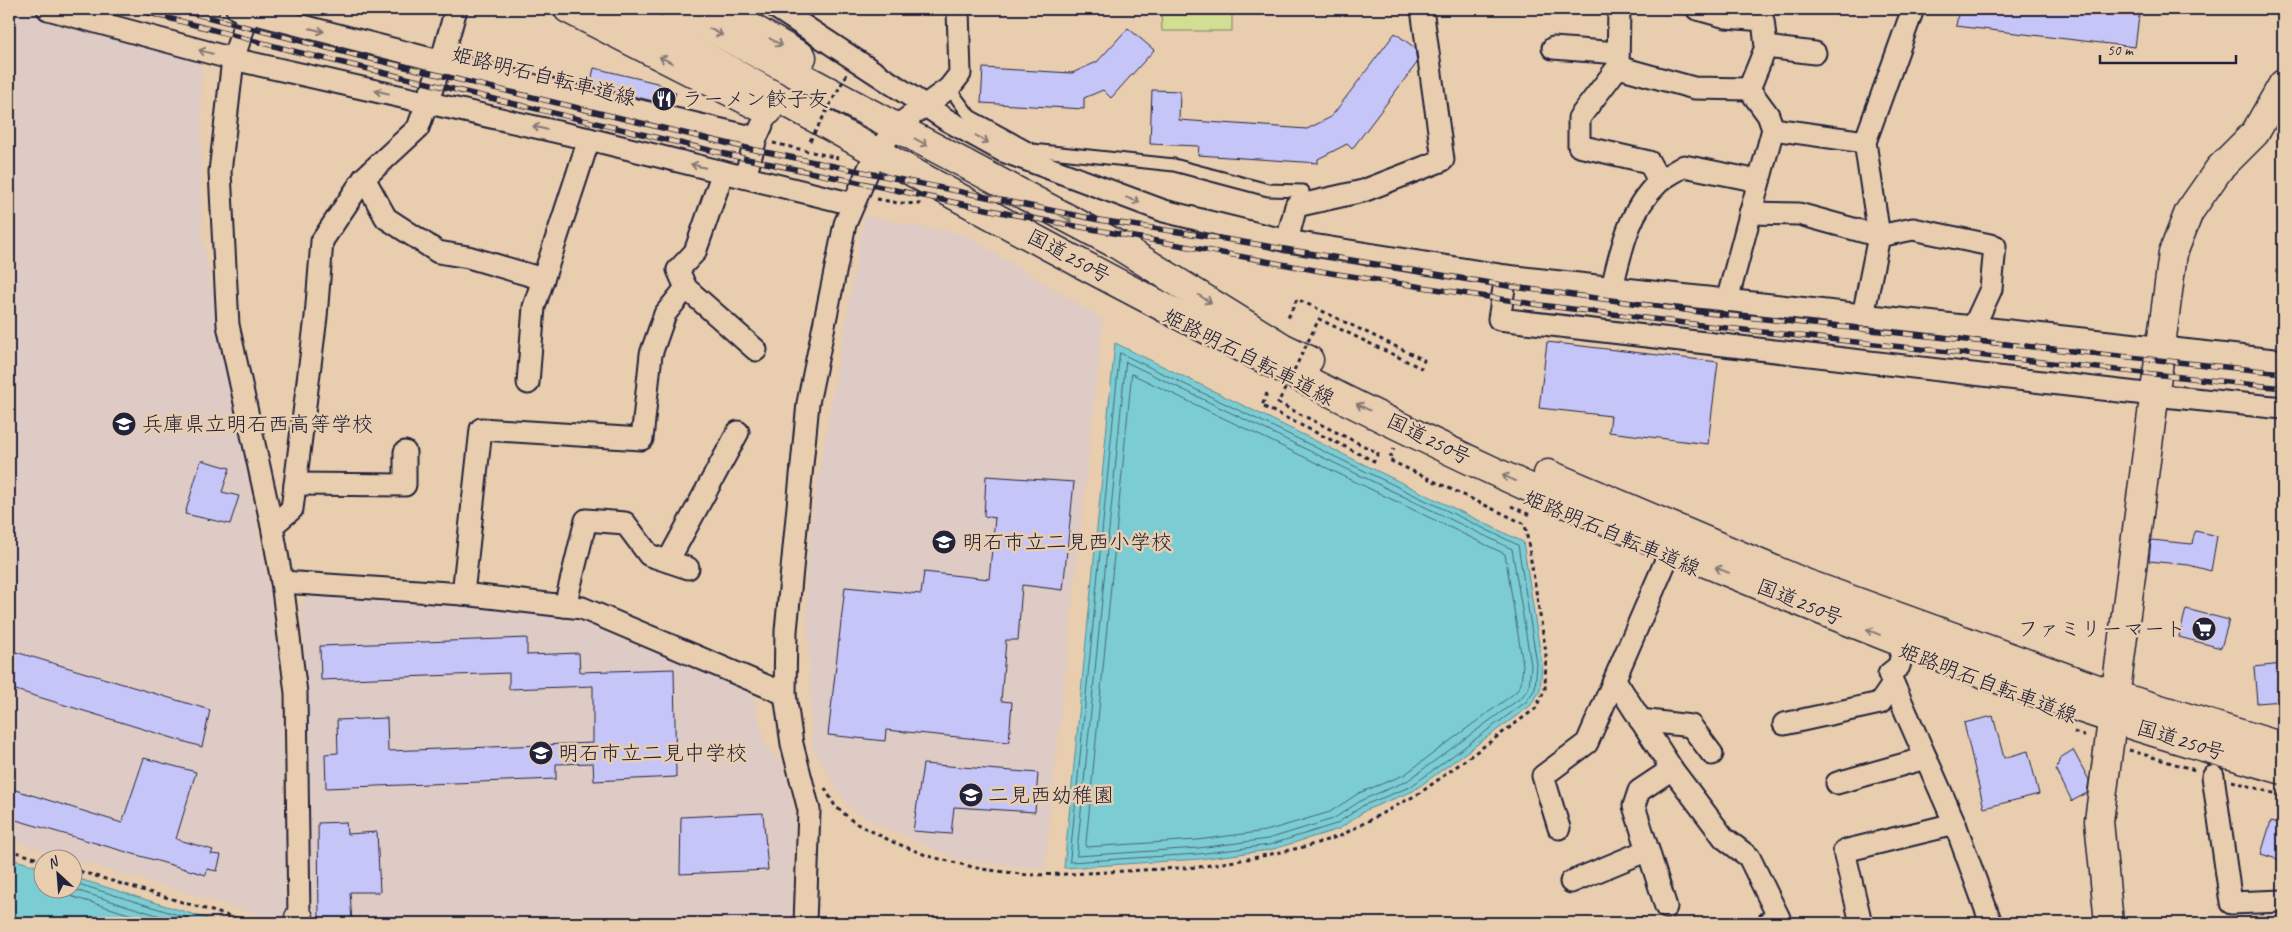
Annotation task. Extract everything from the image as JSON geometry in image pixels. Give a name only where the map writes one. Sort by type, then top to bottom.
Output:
[{"type":"main road","points":[[568,9],[769,112],[796,125],[816,131]]},
{"type":"main road","name":"国道250号","points":[[620,9],[816,131],[1062,253],[1272,363],[1492,470],[1671,549],[1904,645],[2112,720],[2283,770]]},
{"type":"main road","name":"国道250号","points":[[674,9],[894,128],[1118,245],[1282,347],[1510,458],[1805,582],[2112,720],[2283,747]]},
{"type":"main road","points":[[719,9],[864,94],[894,128]]},
{"type":"main road","points":[[2109,923],[2099,821],[2173,253],[2189,212],[2219,169],[2254,133],[2283,84]]},
{"type":"street","points":[[48,9],[232,59],[589,139],[853,204]]},
{"type":"street","points":[[272,526],[292,509],[316,316],[322,241],[364,178],[418,128],[456,9]]},
{"type":"street","points":[[778,9],[925,105],[1002,151],[1164,211],[1287,241],[1506,276],[2283,361]]},
{"type":"street","points":[[805,923],[809,810],[792,744],[785,694],[786,631],[808,403],[845,224],[875,159],[894,128],[949,88],[960,74],[958,9]]},
{"type":"street","points":[[1287,241],[1296,206],[1363,191],[1443,160],[1422,9]]},
{"type":"street","points":[[1619,9],[1618,60],[1579,118],[1579,146],[1649,162],[1659,181]]},
{"type":"street","points":[[1697,9],[1726,17],[1763,20],[1766,47],[1749,89]]},
{"type":"street","points":[[1863,316],[1880,236],[1865,142],[1913,9]]},
{"type":"street","points":[[299,920],[296,693],[282,582],[272,526],[228,325],[220,172],[232,59],[246,13],[559,92],[760,140]]},
{"type":"street","points":[[1766,47],[1815,53]]},
{"type":"street","points":[[1553,48],[1618,60],[1694,88],[1749,89]]},
{"type":"street","points":[[1727,301],[1773,129],[1768,115],[1749,89]]},
{"type":"street","points":[[746,177],[769,112]]},
{"type":"street","points":[[1773,129],[1865,142]]},
{"type":"street","points":[[528,384],[534,307],[589,139]]},
{"type":"street","points":[[1612,288],[1623,240],[1641,201],[1659,181],[1684,166],[1759,181]]},
{"type":"street","points":[[723,172],[695,252],[678,270],[686,288],[756,350]]},
{"type":"street","points":[[364,178],[386,218],[438,252],[468,257],[543,279]]},
{"type":"street","points":[[1750,212],[1799,214],[1880,236],[1913,229],[1995,246],[1991,289],[1973,328]]},
{"type":"street","points":[[1506,276],[1499,319],[2154,395],[2283,408]]},
{"type":"street","points":[[463,594],[482,429],[642,439],[651,354],[665,314],[686,288]]},
{"type":"street","points":[[668,561],[738,432]]},
{"type":"street","points":[[296,484],[406,485],[405,452]]},
{"type":"street","points":[[565,606],[586,520],[625,523],[649,555],[688,568]]},
{"type":"street","points":[[1559,828],[1543,776],[1587,743],[1671,549]]},
{"type":"street","points":[[282,582],[463,594],[582,608],[785,694]]},
{"type":"street","points":[[1904,645],[1899,666],[1889,674],[1955,824],[1991,923]]},
{"type":"street","points":[[1614,680],[1672,769],[1724,838],[1749,857],[1779,918],[1768,923]]},
{"type":"street","points":[[1784,724],[1880,703],[1893,684]]},
{"type":"street","points":[[1640,720],[1691,726],[1712,754]]},
{"type":"street","points":[[1837,783],[1926,758]]},
{"type":"street","points":[[1666,907],[1634,806],[1639,791],[1672,769]]},
{"type":"street","points":[[2213,776],[2231,903],[2283,901]]},
{"type":"street","points":[[1861,923],[1842,845],[1955,824]]},
{"type":"street","points":[[1571,882],[1648,850]]},
{"type":"lane","points":[[949,88],[970,116],[1032,150],[1174,166],[1268,190],[1303,191]]},
{"type":"path","points":[[204,9],[246,13]]},
{"type":"path","points":[[816,131],[848,72]]},
{"type":"path","points":[[760,140],[875,159],[874,198],[898,203],[924,204]]},
{"type":"path","points":[[1270,386],[1262,406],[1374,461],[1378,452],[1278,403],[1319,319],[1420,368],[1424,360],[1297,299],[1288,318]]},
{"type":"path","name":"姫路明石自転車道線","points":[[1279,391],[1288,395]]},
{"type":"path","points":[[1386,444],[1402,453]]},
{"type":"path","points":[[820,780],[835,806],[856,823],[894,842],[928,856],[981,870],[1028,875],[1199,867],[1253,858],[1304,847],[1340,836],[1420,793],[1535,709],[1545,690],[1546,652],[1525,524],[1389,460],[1394,449]]},
{"type":"path","name":"姫路明石自転車道線","points":[[1509,505],[1535,516]]},
{"type":"path","name":"姫路明石自転車道線","points":[[2066,729],[2112,720],[2213,776],[2283,796]]},
{"type":"path","points":[[9,850],[32,857]]},
{"type":"path","points":[[82,872],[252,923]]},
{"type":"shaded area","name":"兵庫県立明石西高等学校","points":[[9,9],[201,58],[202,234],[274,615],[282,696],[286,923],[82,862],[82,850],[42,850],[9,840]]},
{"type":"shaded area","name":"明石市立二見西小学校","points":[[864,216],[965,235],[1103,319],[1044,869],[956,859],[873,822],[848,807],[812,747],[806,575],[813,509]]},
{"type":"shaded area","name":"明石市立二見中学校","points":[[309,594],[529,610],[605,628],[745,687],[755,700],[764,742],[784,765],[795,813],[791,923],[311,923],[307,683],[301,603]]},
{"type":"green space","points":[[1161,9],[1232,9],[1232,31],[1162,31]]},
{"type":"water","points":[[1115,343],[1523,542],[1542,664],[1540,691],[1530,706],[1413,791],[1366,810],[1339,829],[1270,850],[1199,859],[1064,868]]},
{"type":"water","points":[[9,858],[32,865],[32,900],[82,900],[82,880],[221,923],[9,923]]},
{"type":"building","points":[[1959,9],[2140,9],[2135,47],[1956,26]]},
{"type":"building","points":[[1128,28],[1154,50],[1111,98],[1103,90],[1084,98],[1084,109],[981,103],[983,68],[1072,73],[1097,62]]},
{"type":"building","points":[[1395,33],[1415,48],[1417,63],[1352,149],[1347,144],[1318,159],[1318,163],[1198,155],[1199,146],[1150,144],[1152,90],[1180,91],[1179,120],[1307,129],[1331,117]]},
{"type":"building","points":[[594,68],[657,83],[676,93],[670,105],[590,86]]},
{"type":"building","points":[[1547,342],[1718,362],[1708,444],[1609,432],[1611,416],[1539,408]]},
{"type":"building","points":[[201,460],[230,468],[222,492],[239,496],[230,524],[185,514]]},
{"type":"building","points":[[986,476],[1074,482],[1063,590],[1022,585],[1018,640],[1006,640],[1001,701],[1012,702],[1009,742],[886,730],[885,741],[828,735],[845,587],[921,594],[924,572],[989,579],[995,518],[984,516]]},
{"type":"building","points":[[2195,531],[2217,536],[2211,571],[2189,565],[2149,561],[2151,540],[2192,544]]},
{"type":"building","name":"ファミリーマート","points":[[2186,609],[2229,620],[2221,648],[2179,637]]},
{"type":"building","points":[[527,638],[527,655],[579,653],[580,672],[674,669],[676,777],[594,781],[593,763],[556,764],[556,779],[326,788],[325,754],[338,753],[337,720],[387,718],[388,751],[593,743],[593,686],[509,689],[509,673],[321,680],[320,646]]},
{"type":"building","points":[[9,650],[210,710],[202,747],[9,688]]},
{"type":"building","points":[[2283,664],[2283,701],[2257,703],[2254,667]]},
{"type":"building","points":[[1993,716],[2004,758],[2028,751],[2039,794],[1984,808],[1964,723]]},
{"type":"building","points":[[2073,750],[2089,780],[2087,793],[2072,801],[2056,770],[2060,758]]},
{"type":"building","points":[[144,758],[196,772],[176,839],[213,850],[211,854],[221,855],[217,871],[207,869],[206,875],[9,818],[9,788],[122,823]]},
{"type":"building","points":[[923,764],[1038,773],[1035,812],[954,807],[951,834],[913,831]]},
{"type":"building","points":[[763,813],[768,870],[680,874],[681,817]]},
{"type":"building","points":[[2271,821],[2283,824],[2283,861],[2261,854]]},
{"type":"building","points":[[346,822],[347,834],[377,832],[380,892],[350,892],[352,923],[319,923],[318,823]]},
{"type":"railway","points":[[134,9],[297,52],[747,159],[1010,214],[1331,273],[1540,305],[1717,327],[2283,388]]},
{"type":"railway","points":[[176,9],[359,56],[751,149],[1099,220],[1514,287],[1707,313],[2283,373]]},
{"type":"place","name":"ラーメン餃子友","points":[[664,99]]},
{"type":"place","name":"兵庫県立明石西高等学校","points":[[124,424]]},
{"type":"place","name":"明石市立二見西小学校","points":[[944,542]]},
{"type":"place","name":"ファミリーマート","points":[[2204,629]]},
{"type":"place","name":"明石市立二見中学校","points":[[541,753]]},
{"type":"place","name":"二見西幼稚園","points":[[971,795]]}]
